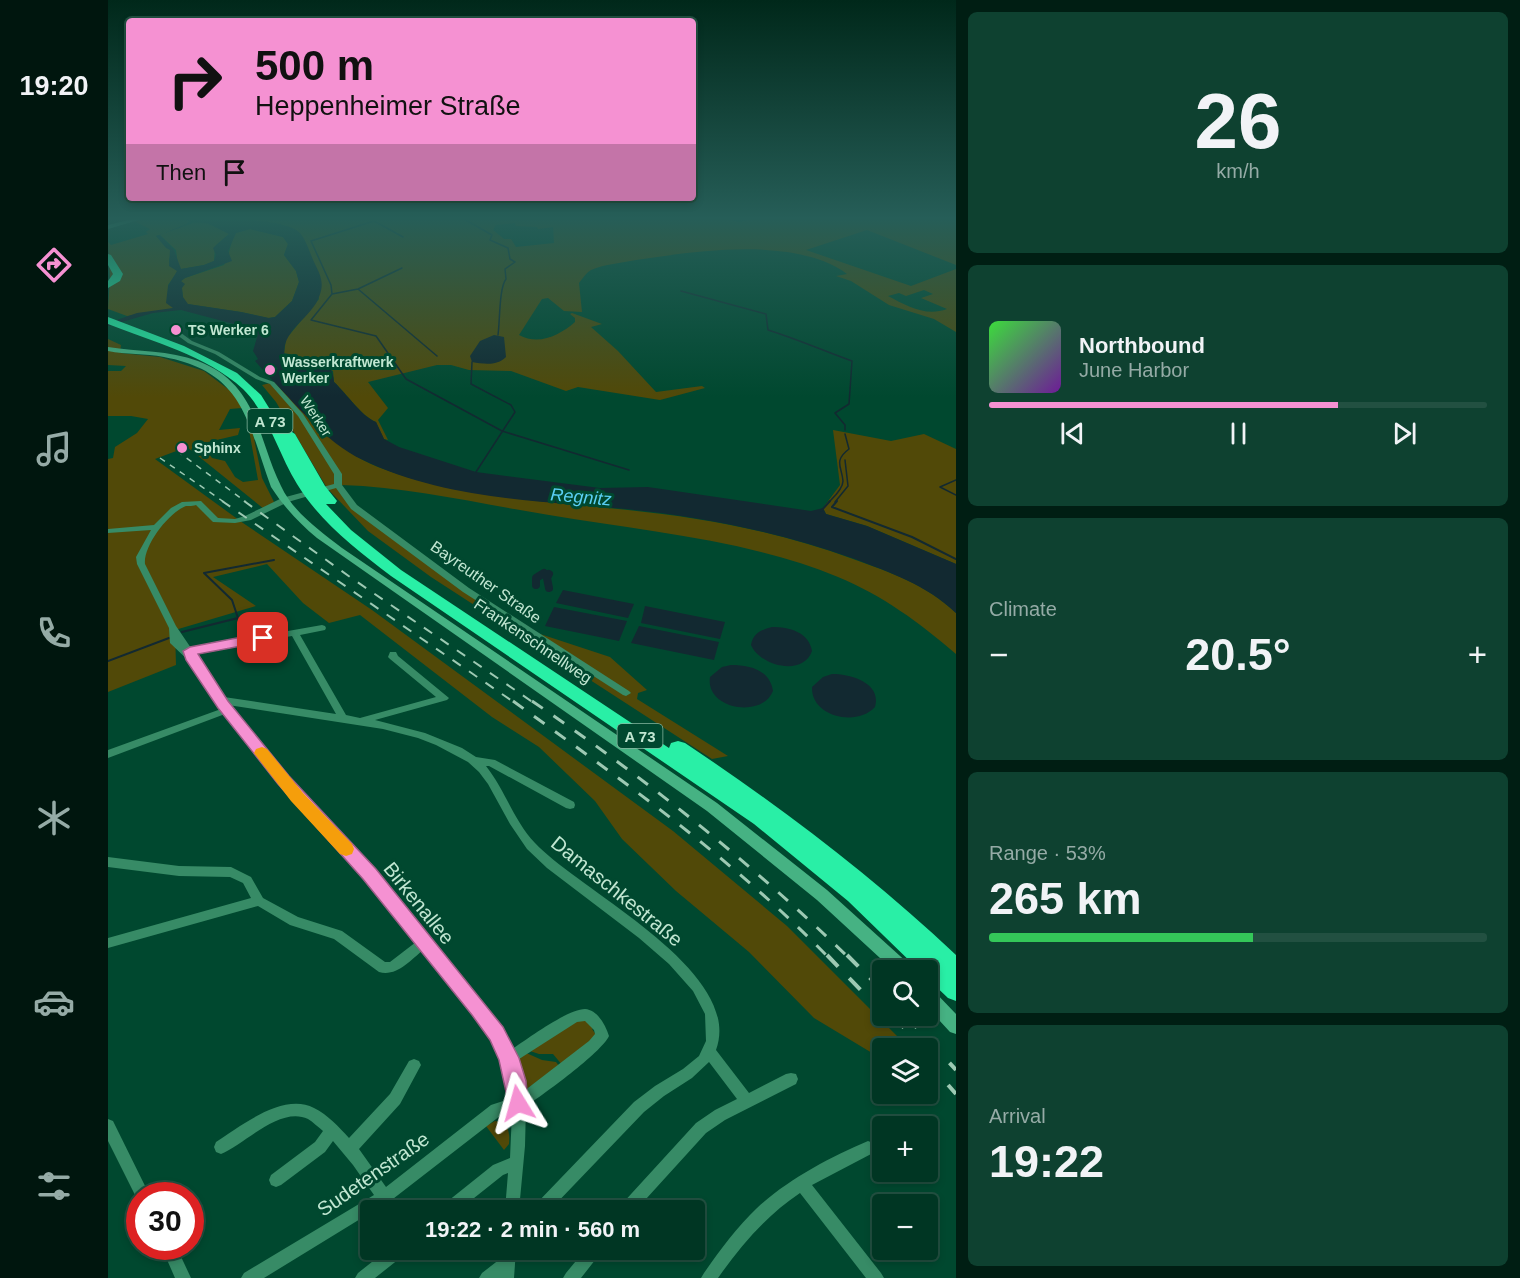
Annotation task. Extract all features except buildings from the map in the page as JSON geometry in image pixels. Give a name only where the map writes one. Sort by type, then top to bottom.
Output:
[{"type":"highway","name":"Frankenschnellweg","points":[[110,317],[212,363],[248,389],[261,404],[320,490],[344,532],[396,573],[684,765],[800,848],[897,932],[956,991]]},
{"type":"highway","name":"Frankenschnellweg","points":[[320,490],[354,527],[406,568],[746,793],[817,845],[911,924],[956,970]]},
{"type":"main road","points":[[108,349],[176,357],[200,366],[224,379],[239,394],[251,412],[272,476],[285,500],[308,526],[338,550],[712,807],[814,887],[892,960]]},
{"type":"main road","points":[[938,1007],[956,1026]]},
{"type":"street","name":"Werker","points":[[175,332],[190,342],[217,353],[258,378],[272,383],[301,415],[338,474],[320,490]]},
{"type":"street","points":[[108,531],[156,527],[174,510],[186,504],[201,504],[216,520],[230,522],[248,518],[285,500],[320,490]]},
{"type":"street","name":"Bayreuther Straße","points":[[320,490],[349,503],[466,590],[626,693]]},
{"type":"street","name":"Birkenallee","points":[[156,527],[143,549],[140,560],[172,626],[175,643],[191,656],[223,705],[297,797],[369,874],[478,1008],[509,1058],[516,1081],[519,1118],[513,1200]]},
{"type":"street","points":[[191,656],[322,628]]},
{"type":"street","points":[[295,633],[343,718]]},
{"type":"street","points":[[362,721],[444,698],[393,657],[393,654]]},
{"type":"street","points":[[108,754],[223,705]]},
{"type":"street","name":"Damaschkestraße","points":[[223,705],[362,721],[436,742],[462,752],[476,761],[490,778],[520,831],[539,855],[555,870],[653,941],[683,970],[711,1013],[714,1029],[709,1051]]},
{"type":"street","points":[[476,761],[491,763],[570,805]]},
{"type":"street","points":[[108,862],[178,871],[231,872],[241,875],[247,880],[259,901],[294,921],[338,935],[384,968],[393,967],[424,942]]},
{"type":"street","points":[[108,943],[259,901]]},
{"type":"street","name":"Sudetenstraße","points":[[249,1278],[384,1197],[496,1110],[518,1103],[594,1045],[602,1036],[600,1027],[587,1015],[575,1017],[509,1058]]},
{"type":"street","points":[[550,1200],[643,1104],[670,1083],[691,1072],[709,1051],[747,1101]]},
{"type":"street","points":[[351,1148],[395,1099],[414,1065]]},
{"type":"street","points":[[635,1200],[701,1128],[791,1079]]},
{"type":"street","points":[[221,1147],[266,1119],[301,1109],[313,1113],[351,1148],[384,1197]]},
{"type":"street","points":[[108,1126],[112,1147],[134,1182]]},
{"type":"street","points":[[276,1180],[321,1147],[332,1130]]},
{"type":"street","points":[[709,1278],[754,1221],[785,1194],[867,1148]]},
{"type":"street","points":[[460,1200],[498,1170],[516,1163]]},
{"type":"street","points":[[802,1184],[871,1276]]},
{"type":"street","points":[[175,1260],[183,1278]]},
{"type":"street","points":[[363,1278],[386,1260]]},
{"type":"street","points":[[571,1278],[586,1260]]},
{"type":"street","points":[[487,1278],[507,1264]]},
{"type":"shaded area","points":[[110,279],[173,279],[168,285],[175,308],[127,316],[108,309]]},
{"type":"shaded area","points":[[184,279],[298,279],[299,282],[292,301],[275,317],[268,318],[187,304],[183,298],[181,281]]},
{"type":"shaded area","points":[[312,279],[582,279],[579,283],[582,312],[564,311],[548,298],[542,299],[519,335],[534,339],[549,338],[575,322],[575,318],[570,314],[572,313],[602,324],[591,327],[618,351],[656,392],[702,386],[705,388],[660,400],[578,387],[566,391],[511,371],[469,370],[451,365],[437,365],[368,382],[388,408],[378,420],[388,440],[384,439],[376,422],[360,410],[334,382],[333,371],[308,356],[284,353],[286,339],[319,299]]},
{"type":"shaded area","points":[[844,279],[890,279],[911,286],[930,279],[956,279],[956,332],[934,319],[889,305]],"holes":[[[924,290],[933,294],[921,298],[947,309],[924,311],[909,307],[888,296],[899,293],[906,296]]]},
{"type":"shaded area","points":[[108,339],[121,345],[120,353],[160,357],[204,371],[232,392],[242,408],[230,409],[219,430],[240,428],[238,435],[208,442],[205,448],[212,458],[225,461],[235,477],[243,482],[258,480],[249,430],[252,429],[262,478],[274,502],[264,509],[187,447],[155,459],[243,523],[372,610],[673,831],[787,926],[872,1011],[872,1026],[887,1026],[899,1038],[872,1038],[872,1053],[814,1018],[749,952],[676,891],[622,839],[595,801],[539,747],[492,717],[360,615],[329,623],[303,603],[267,564],[213,577],[256,606],[175,630],[176,665],[108,692],[108,459],[113,458],[115,447],[137,433],[148,419],[108,416],[108,371],[121,371],[126,366],[108,365]]},
{"type":"shaded area","points":[[274,382],[322,430],[348,451],[378,467],[408,477],[439,486],[502,497],[657,513],[742,527],[826,549],[881,569],[920,587],[956,613],[956,654],[929,631],[870,592],[804,564],[769,554],[696,538],[446,497],[368,486],[342,485],[351,503],[462,585],[531,631],[610,657],[647,690],[638,693],[637,699],[728,756],[712,759],[431,577],[368,531],[327,488],[276,402],[262,385]]},
{"type":"shaded area","points":[[833,430],[891,441],[924,434],[956,449],[956,564],[867,526],[826,514],[823,508],[840,485]]},
{"type":"shaded area","points":[[585,1020],[594,1027],[592,1029],[596,1035],[563,1066],[553,1054],[539,1054],[527,1050],[573,1022]]},
{"type":"shaded area","points":[[524,1052],[542,1060],[556,1062],[559,1066],[524,1091],[516,1058]]},
{"type":"shaded area","points":[[495,1121],[506,1126],[509,1132],[509,1144],[504,1150],[486,1126]]},
{"type":"water","name":"Regnitz","points":[[172,279],[184,279],[181,281],[185,284],[182,288],[183,297],[188,304],[269,318],[275,317],[292,301],[298,279],[321,279],[322,287],[319,297],[287,340],[284,349],[285,358],[301,357],[323,362],[332,373],[334,382],[360,410],[376,422],[384,439],[399,447],[476,472],[600,488],[648,487],[811,511],[823,508],[826,514],[867,526],[956,564],[956,613],[933,595],[894,574],[852,558],[769,533],[655,512],[458,491],[394,473],[349,452],[335,443],[311,421],[265,373],[278,369],[276,367],[263,370],[255,361],[258,359],[253,351],[258,334],[253,329],[181,310],[153,313],[108,326],[108,323],[137,313],[173,308],[166,303],[168,286]]},
{"type":"water","points":[[494,335],[504,337],[506,357],[494,363],[472,362],[470,356],[480,341]]},
{"type":"water","points":[[563,590],[634,604],[628,618],[556,603]]},
{"type":"water","points":[[645,606],[725,622],[720,639],[641,623]]},
{"type":"water","points":[[554,607],[627,621],[619,641],[545,626]]},
{"type":"water","points":[[639,626],[719,642],[714,660],[631,643]]},
{"type":"water","points":[[772,627],[785,628],[803,635],[812,651],[807,659],[800,664],[781,666],[763,658],[756,652],[751,645],[754,638],[761,631]]},
{"type":"water","points":[[731,665],[758,670],[768,678],[773,691],[767,700],[758,705],[736,707],[716,697],[711,688],[710,677],[722,667]]},
{"type":"water","points":[[832,674],[856,678],[869,686],[876,699],[875,707],[857,717],[847,717],[836,716],[819,706],[812,687],[823,677]]},
{"type":"waterway","points":[[328,279],[332,294]]},
{"type":"waterway","points":[[358,289],[380,279]]},
{"type":"waterway","points":[[498,335],[501,297],[506,279]]},
{"type":"waterway","points":[[332,294],[358,289]]},
{"type":"waterway","points":[[358,289],[437,356]]},
{"type":"waterway","points":[[681,291],[766,314],[768,330],[852,361],[849,404],[835,413],[845,425],[845,430]]},
{"type":"waterway","points":[[332,294],[311,320],[376,336],[406,379],[503,431]]},
{"type":"waterway","points":[[472,362],[471,384],[511,405],[515,412],[503,431]]},
{"type":"waterway","points":[[476,472],[503,431]]},
{"type":"waterway","points":[[503,431],[629,470]]},
{"type":"waterway","points":[[830,501],[843,484],[840,461],[849,449],[845,434]]},
{"type":"waterway","points":[[835,502],[848,486],[845,460]]},
{"type":"waterway","points":[[956,480],[940,487],[956,495]]},
{"type":"waterway","points":[[821,511],[830,501]]},
{"type":"waterway","points":[[837,501],[832,507],[912,537],[956,559]]},
{"type":"waterway","points":[[182,632],[238,618],[232,600],[204,573],[274,560]]},
{"type":"waterway","points":[[536,585],[536,578],[544,573]]},
{"type":"waterway","points":[[549,574],[547,578],[549,588]]},
{"type":"waterway","points":[[108,661],[169,638]]},
{"type":"railway","points":[[177,451],[246,502]]},
{"type":"railway","points":[[160,458],[224,502]]},
{"type":"railway","points":[[222,501],[515,703]]},
{"type":"railway","points":[[244,501],[534,703]]},
{"type":"railway","points":[[513,701],[636,791],[716,854],[792,921],[828,957]]},
{"type":"railway","points":[[532,701],[615,760],[696,822],[848,957]]},
{"type":"railway","points":[[827,955],[872,1002]]},
{"type":"railway","points":[[847,955],[872,980]]},
{"type":"railway","points":[[902,1026],[914,1038]]},
{"type":"railway","points":[[915,1026],[956,1070]]},
{"type":"railway","points":[[938,1074],[956,1094]]},
{"type":"slow traffic","points":[[262,753],[297,797],[346,849]]},
{"type":"place","name":"TS Werker 6","points":[[176,330]]},
{"type":"place","name":"Wasserkraftwerk Werker","points":[[270,370]]},
{"type":"place","name":"Sphinx","points":[[182,448]]},
{"type":"route","points":[[263,638],[190,651],[193,660],[223,705],[283,780],[369,874],[478,1008],[509,1058],[516,1081],[518,1103]]}]
